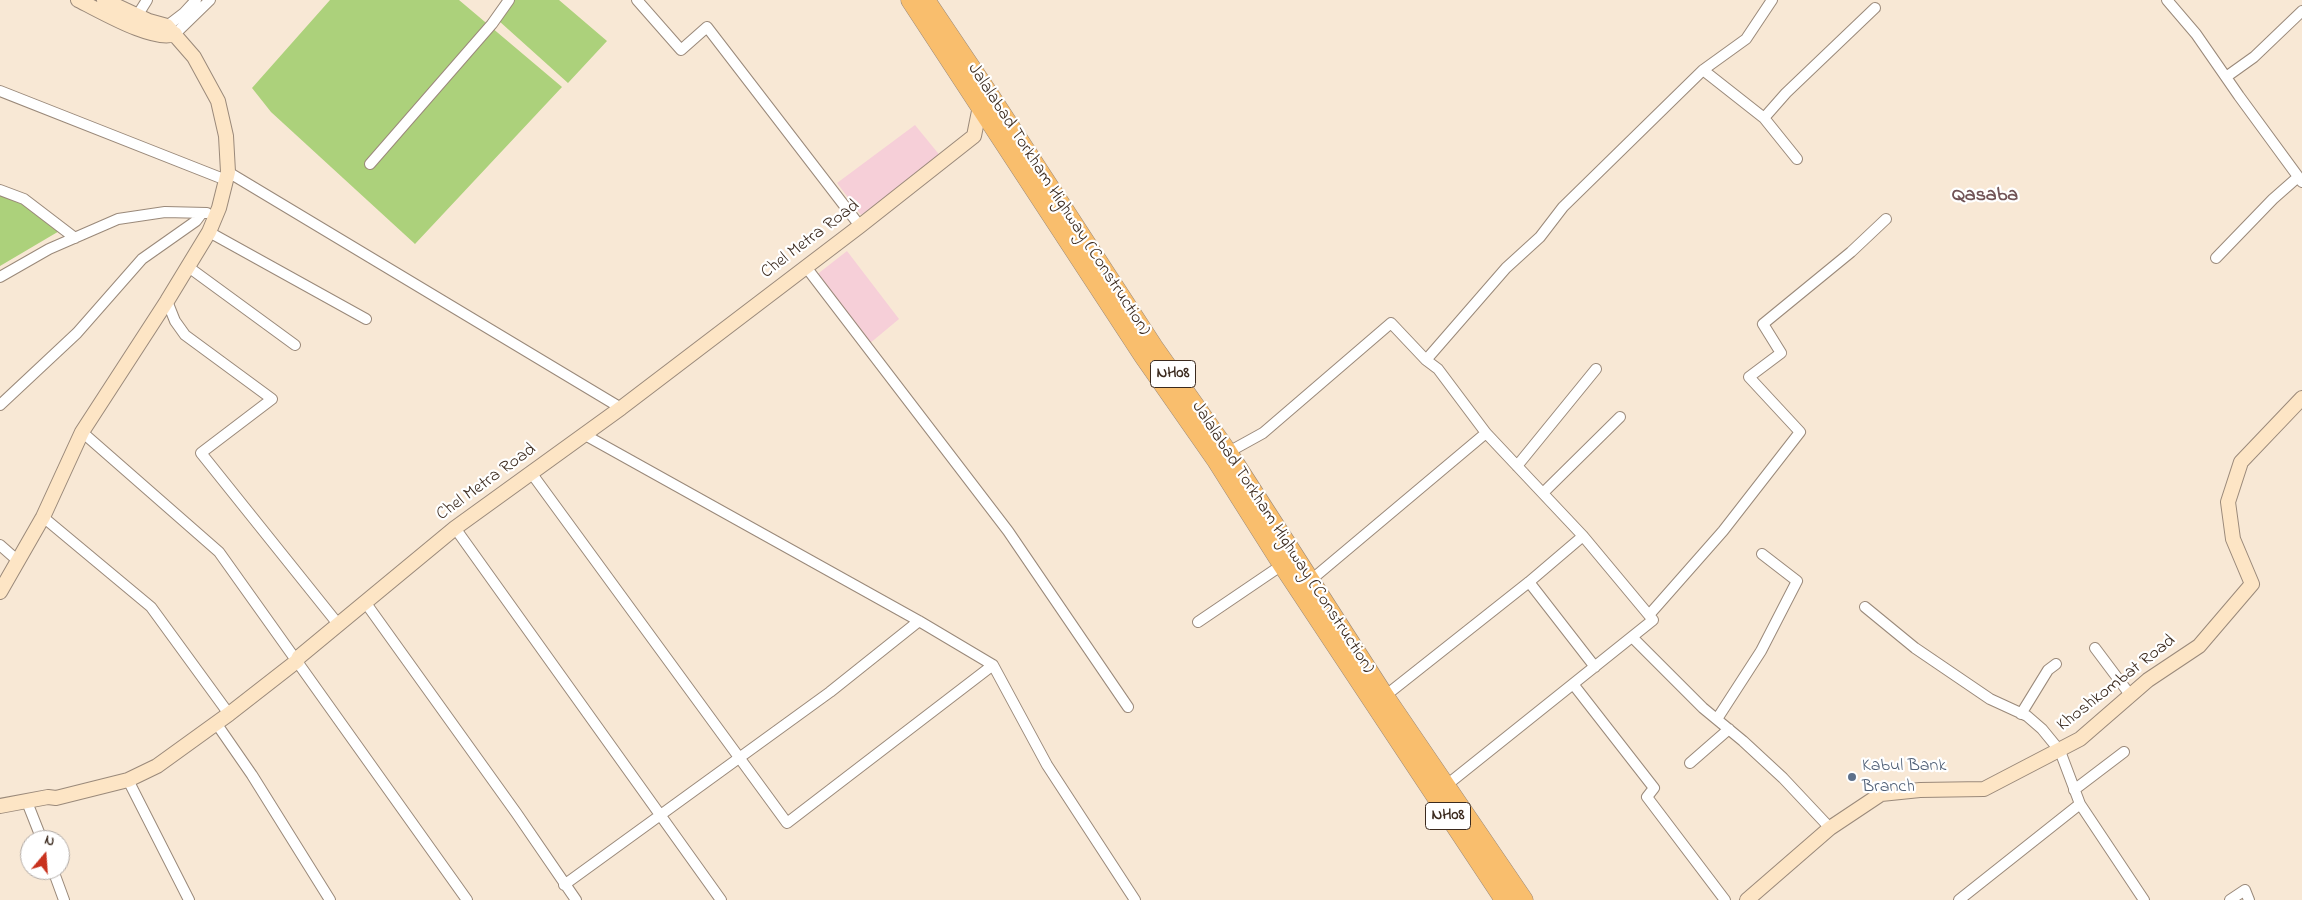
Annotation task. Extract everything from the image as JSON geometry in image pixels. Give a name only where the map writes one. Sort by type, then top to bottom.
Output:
[{"type":"highway","name":"NH08","points":[[910,0],[1143,356],[1222,455],[1282,565],[1303,582]]},
{"type":"highway","name":"Jalalabad Torkham Highway (Construction)","points":[[926,0],[1154,347],[1378,698],[1420,747],[1440,790],[1524,900]]},
{"type":"highway","name":"NH08","points":[[1378,698],[1392,732],[1440,790],[1504,900]]},
{"type":"highway","name":"NH08","points":[[1392,732],[1420,747]]},
{"type":"street","points":[[78,0],[142,30],[168,37],[171,30],[196,0]]},
{"type":"street","points":[[0,592],[43,517],[82,432],[167,301],[209,232],[209,213],[227,176],[226,136],[218,101],[194,57],[171,30],[104,0]]},
{"type":"street","points":[[137,16],[147,0]]},
{"type":"street","points":[[171,30],[210,0]]},
{"type":"street","points":[[370,164],[492,24],[509,0]]},
{"type":"street","points":[[636,0],[681,50],[707,27],[860,226]]},
{"type":"street","points":[[1426,360],[1506,268],[1540,238],[1563,207],[1703,70],[1746,39],[1772,0]]},
{"type":"street","points":[[2167,0],[2196,34],[2300,179],[2273,199],[2216,258]]},
{"type":"street","points":[[1764,118],[1786,93],[1875,8]]},
{"type":"street","points":[[2226,77],[2254,57],[2302,11]]},
{"type":"street","points":[[1703,70],[1764,118],[1796,159]]},
{"type":"street","points":[[0,90],[227,176],[621,408]]},
{"type":"street","points":[[980,106],[974,136],[990,136],[1002,141]]},
{"type":"street","name":"Chel Metra Road","points":[[0,806],[48,797],[56,798],[128,780],[156,766],[229,714],[297,661],[338,624],[455,528],[621,408],[860,226],[974,136]]},
{"type":"street","points":[[0,190],[24,199],[74,238]]},
{"type":"street","points":[[0,277],[49,249],[118,219],[165,212],[209,213]]},
{"type":"street","points":[[0,405],[77,334],[142,259],[209,213]]},
{"type":"street","points":[[1649,615],[1723,531],[1800,432],[1749,377],[1782,353],[1763,324],[1850,252],[1886,218]]},
{"type":"street","points":[[209,232],[366,319]]},
{"type":"street","points":[[187,266],[295,345]]},
{"type":"street","points":[[806,267],[1008,531],[1128,707]]},
{"type":"street","points":[[167,301],[175,321],[185,335],[272,399],[201,453],[338,624]]},
{"type":"street","points":[[1222,455],[1263,433],[1391,323],[1438,370],[1486,433],[1583,536],[1653,620],[1633,638],[1440,790]]},
{"type":"street","points":[[1517,466],[1596,369]]},
{"type":"street","name":"Khoshkombat Road","points":[[1747,900],[1830,828],[1881,794],[1920,790],[1984,789],[2080,739],[2148,680],[2199,646],[2252,584],[2233,539],[2228,502],[2241,462],[2302,398]]},
{"type":"street","points":[[1543,493],[1620,417]]},
{"type":"street","points":[[82,432],[220,552],[467,900]]},
{"type":"street","points":[[1303,582],[1486,433]]},
{"type":"street","points":[[585,435],[919,621],[993,665],[1047,764],[1135,900]]},
{"type":"street","points":[[532,474],[787,823],[993,665]]},
{"type":"street","points":[[43,517],[151,606],[229,714]]},
{"type":"street","points":[[455,528],[659,816],[721,900]]},
{"type":"street","points":[[1378,698],[1528,582],[1583,536]]},
{"type":"street","points":[[0,545],[17,560]]},
{"type":"street","points":[[1716,719],[1761,651],[1797,581],[1762,554]]},
{"type":"street","points":[[1198,622],[1282,565]]},
{"type":"street","points":[[1528,582],[1595,667]]},
{"type":"street","points":[[365,602],[517,814],[576,900]]},
{"type":"street","points":[[1865,606],[1924,654],[1990,699],[2027,716],[2042,729],[2060,751],[2080,804],[2144,900]]},
{"type":"street","points":[[564,884],[741,758],[830,692],[919,621]]},
{"type":"street","points":[[1633,638],[1716,719],[1783,778],[1830,828]]},
{"type":"street","points":[[2095,648],[2131,696]]},
{"type":"street","points":[[2021,714],[2048,670],[2056,664]]},
{"type":"street","points":[[1573,684],[1654,788],[1647,797],[1725,900]]},
{"type":"street","points":[[216,723],[252,775],[330,900]]},
{"type":"street","points":[[1690,763],[1729,729]]},
{"type":"street","points":[[2074,790],[2124,752]]},
{"type":"street","points":[[128,780],[189,900]]},
{"type":"street","points":[[27,802],[38,830]]},
{"type":"street","points":[[1959,900],[2080,804]]},
{"type":"street","points":[[57,880],[64,900]]},
{"type":"street","points":[[2230,900],[2245,890],[2249,900]]},
{"type":"shaded area","points":[[915,125],[942,158],[861,215],[837,183]]},
{"type":"shaded area","points":[[847,251],[899,319],[869,344],[815,276]]},
{"type":"green space","points":[[330,0],[459,0],[562,87],[415,244],[271,112],[252,88]]},
{"type":"green space","points":[[515,0],[559,0],[607,41],[568,83],[499,21]]},
{"type":"green space","points":[[0,194],[21,202],[61,230],[0,266]]},
{"type":"place","name":"Kabul Bank Branch","points":[[1852,777]]},
{"type":"district","name":"Qasaba","points":[[1985,197]]}]
